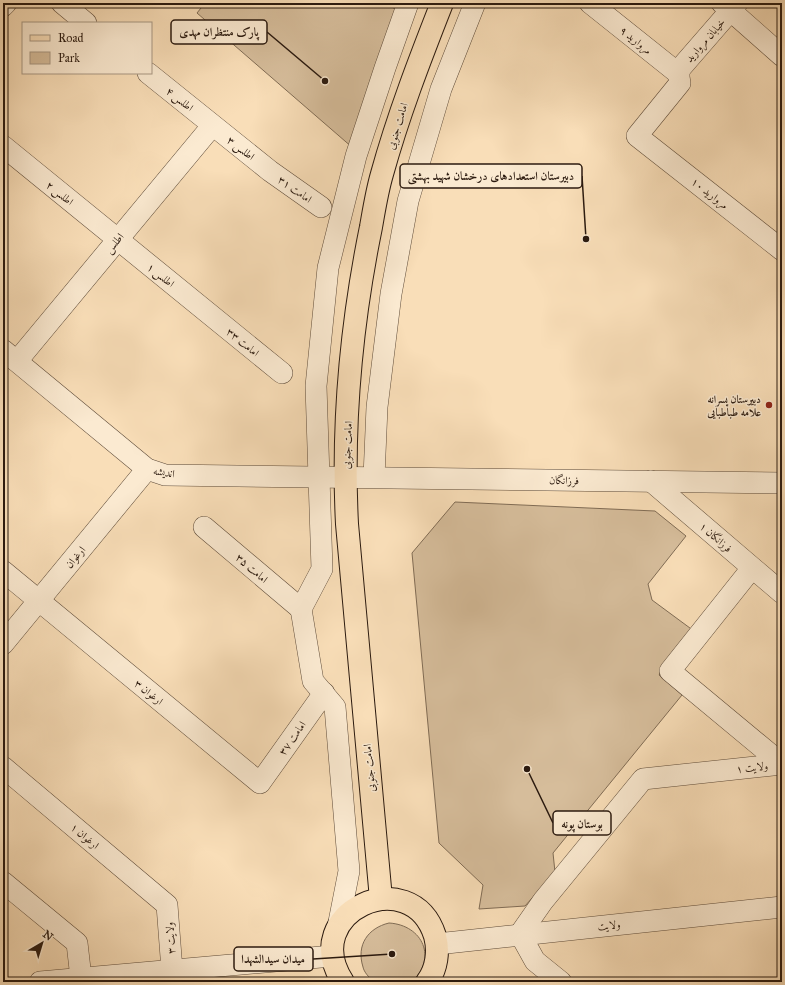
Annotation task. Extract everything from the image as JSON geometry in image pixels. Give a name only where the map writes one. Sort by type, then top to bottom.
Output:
[{"type":"main road","name":"امامت جنوبی","points":[[381,899],[357,640],[345,477],[351,354],[361,274],[382,174],[412,78],[442,3]]},
{"type":"main road","points":[[343,982],[336,972],[332,956],[333,941],[338,927],[346,915],[358,906],[372,900],[389,898],[406,903],[421,913],[432,927],[437,944],[437,961],[431,977],[427,982]]},
{"type":"street","points":[[3,6],[6,3]]},
{"type":"street","points":[[62,3],[85,22]]},
{"type":"street","points":[[338,927],[348,871],[335,707],[313,681],[301,609],[322,569],[316,386],[328,268],[356,156],[384,68],[408,3]]},
{"type":"street","points":[[374,477],[378,399],[391,294],[408,202],[441,89],[475,3]]},
{"type":"street","name":"مروارید ۹","points":[[592,4],[679,74]]},
{"type":"street","points":[[730,6],[782,56]]},
{"type":"street","name":"خیابان مروارید","points":[[638,136],[680,83],[678,71],[730,6]]},
{"type":"street","name":"اطلس ۴","points":[[149,74],[212,126]]},
{"type":"street","name":"اطلس ۳","points":[[212,126],[270,171]]},
{"type":"street","name":"اطلس","points":[[10,355],[118,240],[212,126]]},
{"type":"street","name":"مروارید ۱۰","points":[[638,136],[782,250]]},
{"type":"street","name":"اطلس ۲","points":[[3,146],[118,240]]},
{"type":"street","name":"امامت ۳۱","points":[[270,171],[321,207]]},
{"type":"street","name":"اطلس ۱","points":[[118,240],[204,310]]},
{"type":"street","name":"امامت ۳۳","points":[[204,310],[282,373]]},
{"type":"street","name":"اندیشه","points":[[10,355],[147,469],[165,475],[345,477]]},
{"type":"street","name":"ارغوان","points":[[3,644],[147,469]]},
{"type":"street","name":"فرزانگان","points":[[345,477],[782,484]]},
{"type":"street","name":"فرزانگان ۱","points":[[651,481],[782,593]]},
{"type":"street","name":"امامت ۳۵","points":[[204,527],[301,609]]},
{"type":"street","name":"ولایت ۱","points":[[752,568],[670,671],[782,764]]},
{"type":"street","name":"ارغوان ۳","points":[[3,571],[260,783]]},
{"type":"street","name":"امامت ۳۷","points":[[260,783],[324,693]]},
{"type":"street","name":"ولایت ۱","points":[[520,934],[543,902],[643,779],[782,764]]},
{"type":"street","name":"ارغوان ۱","points":[[3,767],[167,905]]},
{"type":"street","points":[[3,882],[77,943],[81,978]]},
{"type":"street","name":"ولایت ۳","points":[[167,905],[172,970]]},
{"type":"street","name":"ولایت","points":[[437,944],[782,907]]},
{"type":"street","points":[[520,934],[534,961],[561,982]]},
{"type":"street","points":[[40,982],[81,978],[152,977],[172,970],[332,956]]},
{"type":"green space","points":[[205,3],[391,3],[397,14],[353,148],[197,13]]},
{"type":"green space","points":[[455,502],[655,511],[686,536],[648,584],[652,600],[694,631],[659,675],[682,695],[553,853],[555,872],[525,906],[479,909],[483,885],[439,843],[412,553]]},
{"type":"green space","points":[[389,923],[401,925],[411,930],[418,936],[423,945],[425,954],[424,963],[419,973],[411,982],[377,982],[370,978],[364,969],[361,959],[361,952],[366,939],[375,929]]},
{"type":"place","name":"پارک منتظران مهدی","points":[[325,81]]},
{"type":"place","name":"دبیرستان استعدادهای درخشان شهید بهشتی","points":[[586,239]]},
{"type":"place","name":"دبیرستان پسرانه علامه طباطبایی","points":[[769,405]]},
{"type":"place","name":"بوستان پونه","points":[[527,769]]},
{"type":"place","name":"میدان سیدالشهدا","points":[[392,954]]}]
